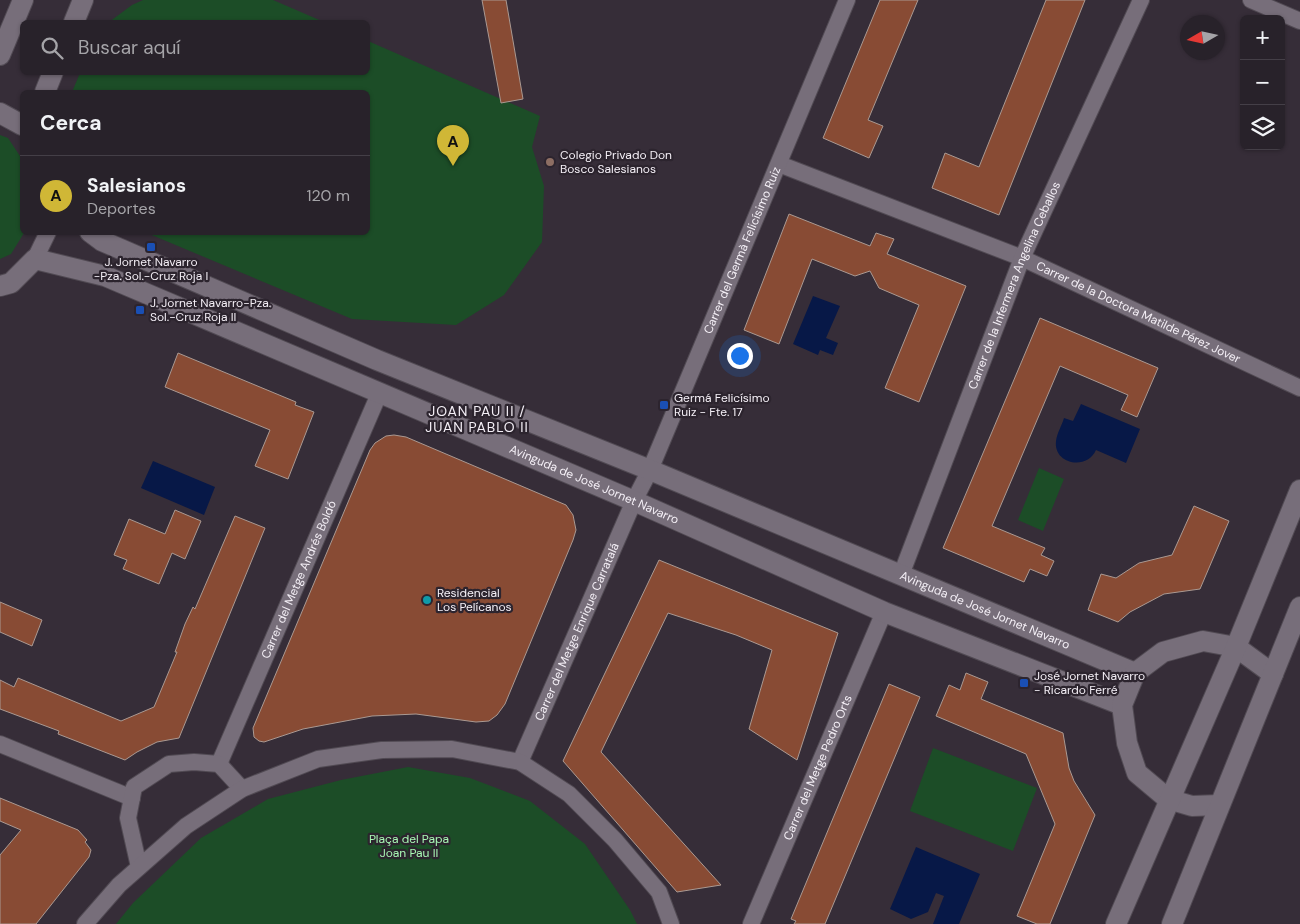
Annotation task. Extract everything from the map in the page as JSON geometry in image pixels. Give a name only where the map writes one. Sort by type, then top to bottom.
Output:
[{"type":"street","points":[[0,55],[23,0]]},
{"type":"street","points":[[75,20],[83,0]]},
{"type":"street","name":"Carrer del Germà Felicísimo Ruiz","points":[[634,501],[650,470],[847,0]]},
{"type":"street","name":"Carrer de la Infermera Angelina Ceballos","points":[[901,575],[1022,258],[1141,0]]},
{"type":"street","points":[[1251,0],[1300,21]]},
{"type":"street","points":[[46,90],[52,75]]},
{"type":"street","points":[[0,113],[20,124]]},
{"type":"street","name":"Carrer de la Doctora Matilde Pérez Jover","points":[[779,164],[1022,258],[1300,388]]},
{"type":"street","points":[[0,286],[11,283],[35,259],[47,235]]},
{"type":"street","name":"Avinguda de José Jornet Navarro","points":[[94,235],[102,241],[377,360],[650,470],[1135,672]]},
{"type":"street","name":"Avinguda de José Jornet Navarro","points":[[35,259],[105,276],[634,501],[884,612],[1122,705]]},
{"type":"street","name":"Carrer del Metge Andrés Boldó","points":[[218,764],[379,394]]},
{"type":"street","points":[[1116,924],[1168,799],[1236,647],[1300,490]]},
{"type":"street","name":"Carrer del Metge Enrique Carratalá","points":[[520,762],[634,501]]},
{"type":"street","points":[[1172,924],[1300,607]]},
{"type":"street","name":"Carrer del Metge Pedro Orts","points":[[751,924],[884,612]]},
{"type":"street","points":[[1219,805],[1192,806],[1168,799],[1137,773],[1127,743],[1122,705],[1135,672],[1163,652],[1203,641],[1236,647],[1273,674]]},
{"type":"street","points":[[0,744],[132,798]]},
{"type":"street","points":[[85,924],[119,885],[186,826],[242,789],[318,760],[382,750],[452,749],[520,762],[570,794],[615,840],[659,892],[671,924]]},
{"type":"street","points":[[139,867],[128,818],[134,787],[169,764],[194,762],[218,764],[242,789]]},
{"type":"green space","points":[[143,0],[273,0],[319,20],[112,20],[132,5]]},
{"type":"green space","points":[[370,42],[540,116],[532,147],[544,186],[542,242],[504,295],[456,325],[352,319],[152,235],[370,235],[370,90],[73,90],[79,75],[370,75]]},
{"type":"green space","points":[[0,135],[8,138],[20,156],[20,235],[23,235],[11,254],[0,259]]},
{"type":"green space","points":[[1039,468],[1064,479],[1043,531],[1018,520]]},
{"type":"green space","points":[[933,748],[1037,788],[1013,851],[910,811]]},
{"type":"green space","name":"Plaça del Papa Joan Pau II","points":[[408,767],[470,778],[530,801],[585,844],[630,910],[637,924],[116,924],[133,903],[201,838],[268,799],[341,780]]},
{"type":"water","points":[[813,296],[840,306],[826,338],[838,343],[833,355],[820,350],[818,355],[793,344]]},
{"type":"water","points":[[1081,404],[1140,429],[1126,463],[1096,450],[1092,457],[1086,461],[1079,462],[1072,462],[1060,455],[1056,449],[1056,441],[1064,418],[1073,421]]},
{"type":"water","points":[[153,461],[215,487],[204,515],[141,488]]},
{"type":"water","points":[[916,847],[980,874],[959,924],[933,924],[944,896],[936,893],[928,912],[911,919],[890,909]]},
{"type":"building","points":[[482,0],[506,0],[523,99],[501,103]]},
{"type":"building","points":[[880,0],[918,0],[868,120],[883,126],[869,158],[823,138]]},
{"type":"building","points":[[1046,0],[1085,0],[999,215],[932,188],[945,153],[979,167]]},
{"type":"building","points":[[789,214],[870,246],[876,233],[894,239],[887,254],[966,286],[919,402],[885,388],[919,305],[879,288],[870,271],[855,276],[812,259],[779,344],[744,330]]},
{"type":"building","points":[[1040,318],[1158,368],[1137,417],[1121,410],[1128,395],[1060,366],[992,526],[1045,548],[1041,555],[1054,561],[1047,576],[1030,569],[1024,582],[943,548]]},
{"type":"building","points":[[178,353],[296,402],[295,405],[314,412],[288,479],[255,466],[270,430],[165,387]]},
{"type":"building","name":"Residencial Los Pelícanos","points":[[386,436],[406,437],[566,505],[573,515],[576,530],[573,540],[505,704],[497,715],[489,721],[476,722],[416,714],[372,716],[303,729],[264,742],[259,741],[254,737],[253,728],[370,450],[375,443]]},
{"type":"building","points":[[1194,506],[1229,521],[1200,589],[1164,594],[1130,612],[1118,622],[1088,610],[1101,574],[1116,578],[1139,563],[1172,555]]},
{"type":"building","points":[[175,510],[201,521],[185,559],[172,553],[159,584],[123,569],[127,560],[114,555],[129,519],[165,534]]},
{"type":"building","points":[[235,516],[265,528],[179,738],[157,742],[125,760],[58,734],[59,731],[0,709],[0,680],[14,687],[18,678],[121,721],[154,707],[177,652],[175,652],[185,624],[193,607],[195,609]]},
{"type":"building","points":[[659,560],[838,633],[797,760],[749,729],[772,650],[736,635],[668,613],[601,752],[721,885],[677,892],[563,761]]},
{"type":"building","points":[[0,602],[42,620],[32,646],[0,632]]},
{"type":"building","points":[[966,673],[988,682],[981,699],[1063,733],[1069,768],[1074,781],[1095,815],[1050,924],[1037,924],[1017,916],[1055,824],[1026,754],[936,716],[949,685],[960,690]]},
{"type":"building","points":[[889,684],[920,697],[825,924],[794,924],[796,921],[791,919]]},
{"type":"building","points":[[0,798],[78,830],[87,840],[85,842],[91,850],[89,857],[36,924],[0,924],[0,855],[21,830],[0,821]]},
{"type":"place","name":"Colegio Privado Don Bosco Salesianos","points":[[550,162]]},
{"type":"place","name":"Salesianos","points":[[453,166]]},
{"type":"place","name":"J. Jornet Navarro -Pza. Sol.-Cruz Roja I","points":[[151,247]]},
{"type":"place","name":"J. Jornet Navarro-Pza. Sol.-Cruz Roja II","points":[[140,310]]},
{"type":"place","name":"Germá Felicísimo Ruiz - Fte. 17","points":[[664,405]]},
{"type":"place","name":"Residencial Los Pelícanos","points":[[427,600]]},
{"type":"place","name":"José Jornet Navarro - Ricardo Ferré","points":[[1024,683]]},
{"type":"district","name":"JOAN PAU II / JUAN PABLO II","points":[[477,420]]}]
